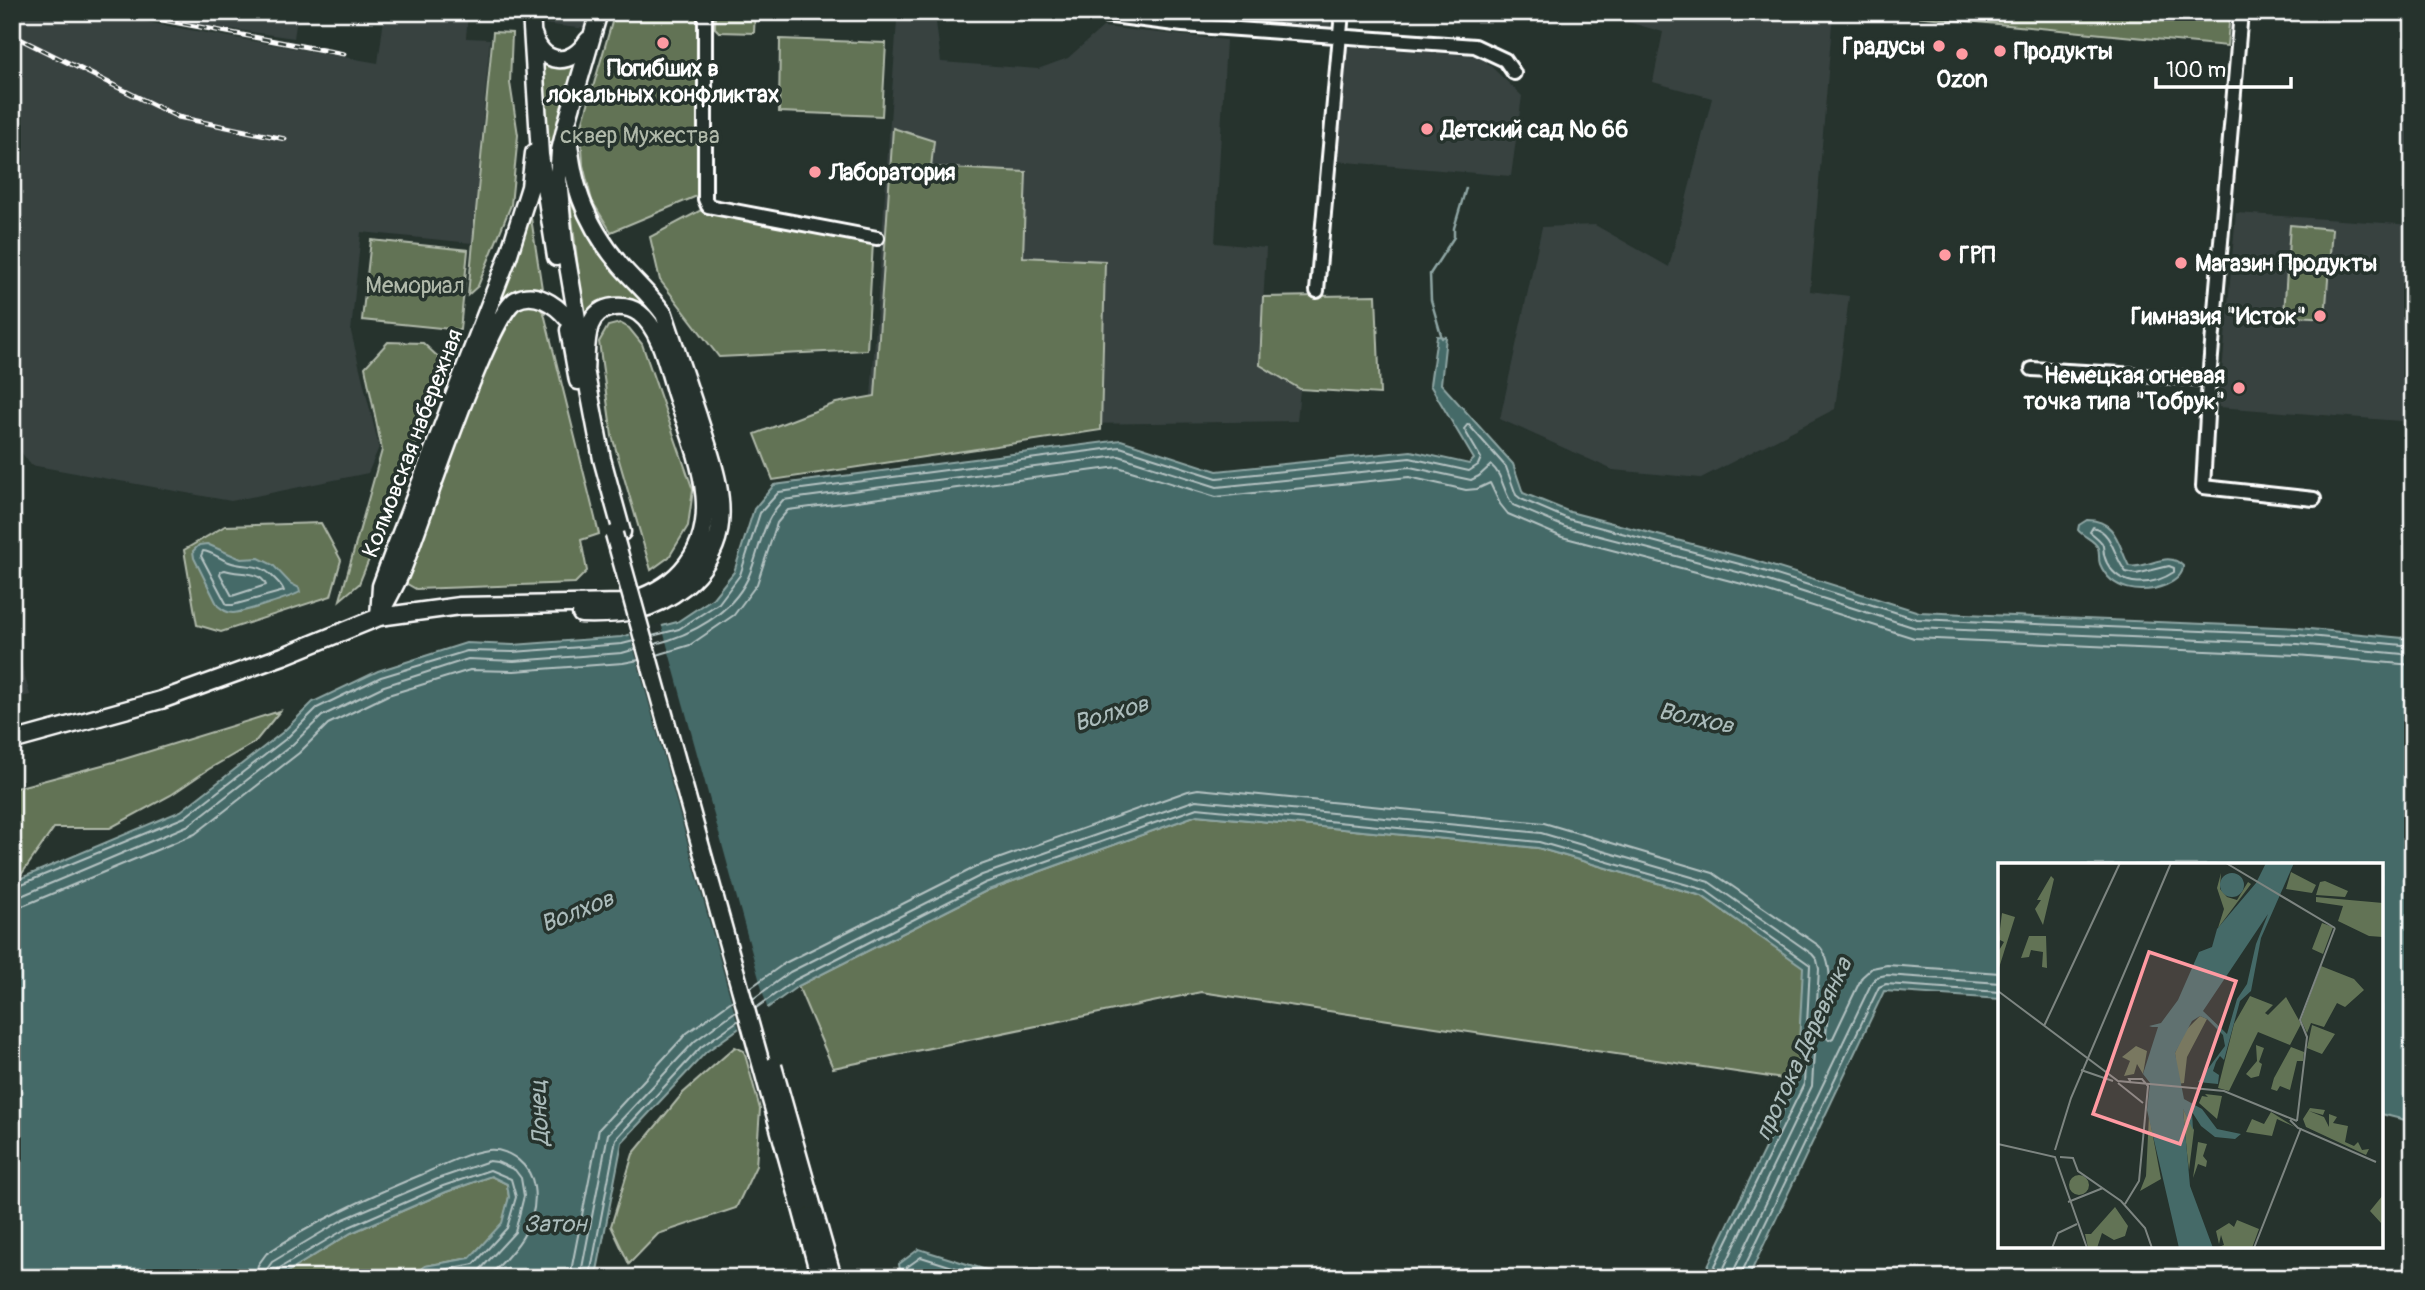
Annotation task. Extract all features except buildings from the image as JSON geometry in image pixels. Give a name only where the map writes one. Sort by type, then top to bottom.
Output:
[{"type":"main road","points":[[598,12],[560,151],[558,178],[564,242],[602,459],[618,533],[806,1203],[833,1278]]},
{"type":"main road","points":[[531,20],[539,49],[555,59],[566,59],[577,54],[592,34]]},
{"type":"main road","points":[[531,20],[537,126],[544,186],[593,461],[618,533]]},
{"type":"main road","points":[[379,617],[437,612],[611,615],[632,613],[648,608],[693,580],[713,550],[719,531],[719,490],[664,314],[651,295],[622,267],[598,237],[581,204],[569,160],[567,122]]},
{"type":"main road","name":"Колмовская набережная","points":[[379,617],[381,586],[479,333],[524,208],[530,187],[537,126]]},
{"type":"main road","name":"Колмовская набережная","points":[[379,617],[402,571],[486,346],[504,312],[517,299],[538,298],[558,307],[567,318]]},
{"type":"main road","points":[[12,741],[161,700],[283,656],[379,617],[460,606],[623,603],[644,597],[666,585],[690,561],[704,530],[706,507],[695,454],[659,343],[642,315],[632,308],[621,306],[608,307],[598,313],[588,325],[586,372]]},
{"type":"main road","points":[[806,1203],[820,1278]]},
{"type":"street","points":[[705,12],[705,199],[708,206],[877,238]]},
{"type":"street","points":[[1080,12],[1183,25],[1475,46],[1505,60],[1514,73]]},
{"type":"street","points":[[1317,291],[1342,12]]},
{"type":"street","points":[[2241,12],[2209,379],[2203,487],[2314,499]]},
{"type":"street","points":[[2032,369],[2209,379]]},
{"type":"shaded area","points":[[12,12],[102,12],[378,63],[385,12],[468,12],[466,38],[490,39],[472,243],[361,232],[351,332],[379,447],[368,473],[231,501],[31,465],[18,448],[12,449]]},
{"type":"shaded area","points":[[135,12],[298,12],[294,38],[168,20]]},
{"type":"shaded area","points":[[535,12],[592,12],[587,29],[535,23]]},
{"type":"shaded area","points":[[1191,12],[1331,12],[1330,27]]},
{"type":"shaded area","points":[[1605,12],[1833,12],[1810,291],[1849,296],[1835,409],[1701,478],[1613,470],[1500,419],[1542,227],[1595,225],[1669,267],[1712,98],[1653,82],[1663,32],[1604,15]]},
{"type":"shaded area","points":[[897,20],[936,22],[941,62],[1038,69],[1068,58],[1103,27],[1226,40],[1215,243],[1266,248],[1260,365],[1300,389],[1297,421],[869,427]]},
{"type":"shaded area","name":"Детский сад № 66","points":[[1345,46],[1480,56],[1522,96],[1511,176],[1335,161]]},
{"type":"shaded area","points":[[2409,77],[2413,77],[2413,173],[2403,172]]},
{"type":"shaded area","name":"Гимназия \"Исток\"","points":[[2236,213],[2413,225],[2413,422],[2219,407]]},
{"type":"shaded area","points":[[12,631],[30,695],[12,699]]},
{"type":"green space","name":"сквер Мужества","points":[[615,12],[701,12],[697,196],[611,232],[592,201],[583,165],[581,128]]},
{"type":"green space","points":[[715,12],[755,12],[754,33],[719,32],[715,28]]},
{"type":"green space","points":[[1904,12],[2230,12],[2227,46],[1904,15]]},
{"type":"green space","points":[[493,32],[512,33],[510,83],[518,135],[511,205],[478,286],[468,295]]},
{"type":"green space","points":[[780,39],[886,43],[882,116],[779,112]]},
{"type":"green space","points":[[539,58],[556,66],[575,64],[550,158]]},
{"type":"green space","points":[[893,128],[934,141],[931,167],[1026,172],[1023,257],[1105,261],[1101,430],[773,480],[755,434],[836,403],[875,396]]},
{"type":"green space","points":[[570,201],[597,252],[643,298],[654,316],[632,304],[584,319]]},
{"type":"green space","points":[[529,205],[543,295],[512,295],[493,307]]},
{"type":"green space","points":[[703,209],[873,242],[867,350],[719,357],[660,280],[650,237]]},
{"type":"green space","points":[[2290,225],[2332,229],[2325,318],[2284,315]]},
{"type":"green space","name":"Мемориал","points":[[371,240],[468,250],[460,330],[362,320]]},
{"type":"green space","points":[[1376,295],[1380,394],[1300,389],[1260,365],[1263,297]]},
{"type":"green space","points":[[517,305],[537,305],[544,313],[599,534],[581,540],[587,571],[575,583],[416,589],[402,581],[489,349]]},
{"type":"green space","points":[[620,323],[629,328],[642,344],[693,490],[688,526],[669,557],[651,570],[612,436],[599,342],[608,326]]},
{"type":"green space","points":[[388,342],[423,343],[448,366],[359,584],[340,600],[382,450],[365,367]]},
{"type":"green space","points":[[321,523],[341,560],[331,596],[221,632],[197,625],[184,550],[225,526]]},
{"type":"green space","points":[[280,711],[255,742],[171,795],[110,828],[54,828],[21,875],[12,878],[12,789],[121,760]]},
{"type":"green space","points":[[1197,815],[1538,848],[1702,896],[1804,967],[1797,1081],[1201,992],[833,1068],[798,986],[988,890]]},
{"type":"green space","points":[[735,1047],[744,1051],[760,1109],[756,1166],[736,1208],[658,1234],[629,1264],[611,1226],[633,1154],[683,1093]]},
{"type":"green space","points":[[491,1176],[507,1184],[509,1197],[503,1223],[470,1258],[425,1266],[409,1278],[277,1278],[351,1233],[446,1192]]},
{"type":"water","points":[[1437,336],[1446,337],[1441,384],[1513,464],[1523,493],[1570,512],[1753,560],[1919,612],[2299,628],[2413,639],[2413,1122],[2383,1114],[2383,863],[1998,863],[1998,999],[1884,991],[1748,1278],[1702,1278],[1797,1082],[1803,967],[1702,896],[1538,848],[1197,815],[988,890],[798,986],[706,1052],[622,1142],[597,1271],[600,1278],[409,1278],[425,1266],[470,1258],[502,1223],[509,1197],[507,1184],[491,1176],[446,1192],[351,1233],[277,1278],[12,1278],[12,882],[181,811],[283,732],[313,702],[378,671],[466,643],[513,645],[621,637],[677,622],[713,598],[734,572],[754,509],[774,485],[1121,440],[1217,471],[1411,451],[1469,464],[1474,459],[1430,385]]},
{"type":"water","points":[[2087,520],[2105,524],[2111,529],[2129,566],[2170,559],[2183,566],[2182,572],[2172,582],[2157,588],[2137,590],[2119,585],[2105,573],[2096,545],[2078,530],[2079,525]]},
{"type":"water","points":[[207,544],[241,559],[259,558],[273,565],[290,583],[299,588],[300,592],[247,610],[233,613],[225,611],[218,606],[194,558],[193,551],[199,545]]},
{"type":"water","points":[[919,1249],[1012,1278],[901,1278],[899,1264]]},
{"type":"pier","points":[[661,623],[768,1011],[740,1032],[629,631]]},
{"type":"waterway","points":[[1442,338],[1431,300],[1430,274],[1454,237],[1454,228],[1466,188]]},
{"type":"railway","points":[[120,12],[344,54]]},
{"type":"railway","points":[[12,35],[178,117],[285,139]]},
{"type":"place","name":"Погибших в локальных конфликтах","points":[[663,43]]},
{"type":"place","name":"Градусы","points":[[1939,46]]},
{"type":"place","name":"Продукты","points":[[2000,51]]},
{"type":"place","name":"Ozon","points":[[1962,54]]},
{"type":"place","name":"Детский сад № 66","points":[[1427,129]]},
{"type":"place","name":"Лаборатория","points":[[815,172]]},
{"type":"place","name":"ГРП","points":[[1945,255]]},
{"type":"place","name":"Магазин Продукты","points":[[2181,263]]},
{"type":"place","name":"Гимназия \"Исток\"","points":[[2320,316]]},
{"type":"place","name":"Немецкая огневая точка типа \"Тобрук\"","points":[[2239,388]]},
{"type":"water label","name":"Волхов","points":[[1111,713]]},
{"type":"water label","name":"Волхов","points":[[1696,718]]},
{"type":"water label","name":"Волхов","points":[[577,911]]},
{"type":"water label","name":"протока Деревянка","points":[[1803,1049]]},
{"type":"water label","name":"Донец","points":[[539,1113]]},
{"type":"water label","name":"Затон","points":[[555,1224]]}]
